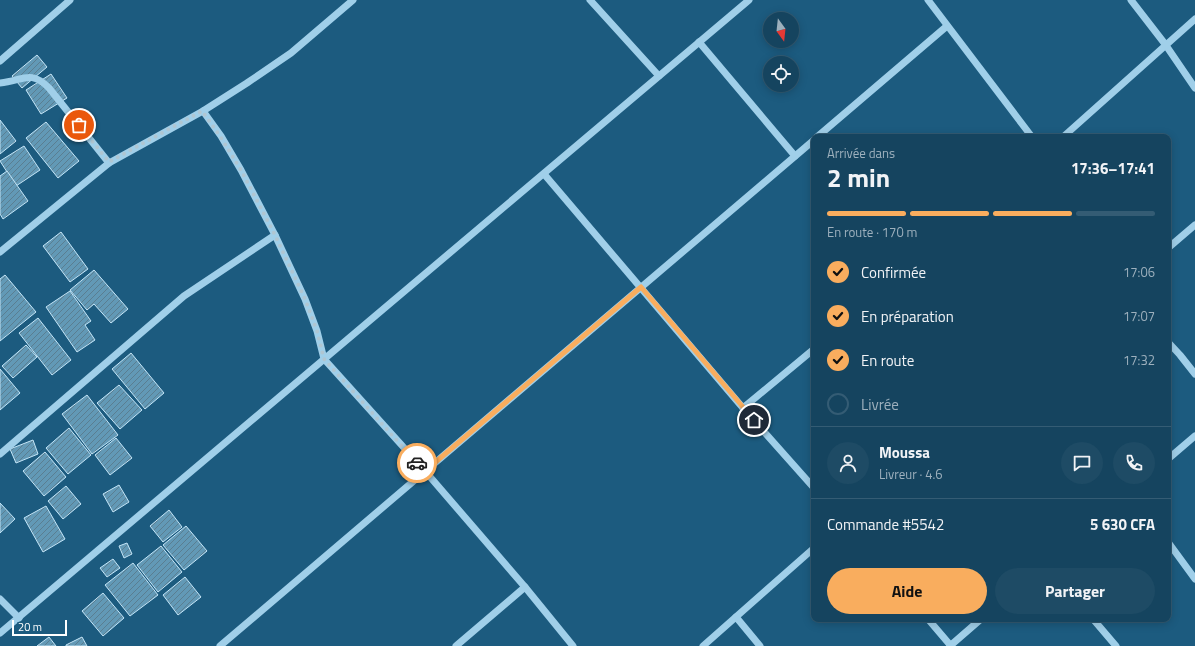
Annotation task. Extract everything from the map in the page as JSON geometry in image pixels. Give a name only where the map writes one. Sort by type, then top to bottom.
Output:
[{"type":"street","points":[[0,60],[70,0]]},
{"type":"street","points":[[0,252],[109,162],[202,111],[291,53],[353,0]]},
{"type":"street","points":[[590,0],[659,76]]},
{"type":"street","points":[[0,633],[749,0]]},
{"type":"street","points":[[928,0],[1030,134]]},
{"type":"street","points":[[1131,0],[1165,44],[1195,88]]},
{"type":"street","points":[[1066,134],[1165,44],[1195,19]]},
{"type":"street","points":[[821,134],[947,26]]},
{"type":"street","points":[[699,42],[795,156]]},
{"type":"street","points":[[0,83],[29,77],[40,80],[49,88],[109,162]]},
{"type":"street","points":[[202,111],[220,136],[241,170],[275,235],[305,299],[317,331],[324,359],[425,471],[525,587],[573,646]]},
{"type":"street","points":[[221,646],[811,143]]},
{"type":"street","points":[[544,174],[743,408],[811,485]]},
{"type":"street","points":[[1171,245],[1195,225]]},
{"type":"street","points":[[0,454],[184,296],[275,235]]},
{"type":"street","points":[[1171,345],[1195,374]]},
{"type":"street","points":[[743,408],[811,351]]},
{"type":"street","points":[[1171,456],[1195,436]]},
{"type":"street","points":[[1171,546],[1195,579]]},
{"type":"street","points":[[703,646],[811,551]]},
{"type":"street","points":[[456,646],[525,587]]},
{"type":"street","points":[[0,599],[19,618]]},
{"type":"street","points":[[736,617],[760,646]]},
{"type":"street","points":[[931,622],[951,646],[978,622]]},
{"type":"street","points":[[1096,622],[1116,646]]},
{"type":"building","points":[[37,55],[47,67],[22,88],[12,76]]},
{"type":"building","points":[[51,74],[67,98],[41,114],[26,90]]},
{"type":"building","points":[[0,120],[16,141],[0,154]]},
{"type":"building","points":[[46,122],[79,161],[58,178],[26,138]]},
{"type":"building","points":[[24,146],[40,170],[16,186],[0,161]]},
{"type":"building","points":[[7,171],[28,201],[3,219],[0,214],[0,176]]},
{"type":"building","points":[[61,232],[88,269],[70,282],[43,246]]},
{"type":"building","points":[[94,270],[128,309],[111,323],[94,304],[87,310],[70,290]]},
{"type":"building","points":[[5,275],[36,312],[0,341],[0,279]]},
{"type":"building","points":[[70,291],[91,321],[85,325],[95,340],[77,352],[46,307]]},
{"type":"building","points":[[38,318],[71,360],[52,375],[19,333]]},
{"type":"building","points":[[26,345],[37,357],[13,378],[2,366]]},
{"type":"building","points":[[131,353],[164,393],[145,409],[112,369]]},
{"type":"building","points":[[0,369],[20,393],[0,410]]},
{"type":"building","points":[[119,385],[142,410],[120,429],[97,403]]},
{"type":"building","points":[[87,395],[118,435],[92,454],[62,414]]},
{"type":"building","points":[[69,428],[91,455],[68,474],[46,448]]},
{"type":"building","points":[[116,438],[132,458],[110,475],[95,455]]},
{"type":"building","points":[[33,440],[38,454],[16,463],[10,449]]},
{"type":"building","points":[[45,452],[66,477],[44,496],[23,471]]},
{"type":"building","points":[[119,485],[129,502],[113,512],[103,494]]},
{"type":"building","points":[[66,486],[81,504],[63,519],[48,501]]},
{"type":"building","points":[[0,503],[15,519],[0,533]]},
{"type":"building","points":[[46,506],[65,539],[43,552],[24,518]]},
{"type":"building","points":[[169,510],[182,527],[163,542],[150,526]]},
{"type":"building","points":[[186,526],[207,551],[184,570],[163,545]]},
{"type":"building","points":[[127,543],[132,554],[124,558],[119,546]]},
{"type":"building","points":[[161,546],[182,572],[158,592],[137,565]]},
{"type":"building","points":[[113,559],[120,568],[107,577],[100,568]]},
{"type":"building","points":[[133,563],[158,595],[130,616],[105,585]]},
{"type":"building","points":[[185,577],[201,597],[178,615],[163,595]]},
{"type":"building","points":[[103,593],[124,618],[103,636],[82,611]]},
{"type":"building","points":[[49,637],[56,646],[37,646]]},
{"type":"building","points":[[82,637],[87,646],[66,646],[66,645]]},
{"type":"way so far","points":[[79,125],[109,162],[202,111],[220,136],[241,170],[275,235],[305,299],[317,331],[324,359],[417,463]]},
{"type":"route","points":[[417,463],[425,471],[641,287],[754,420]]}]
